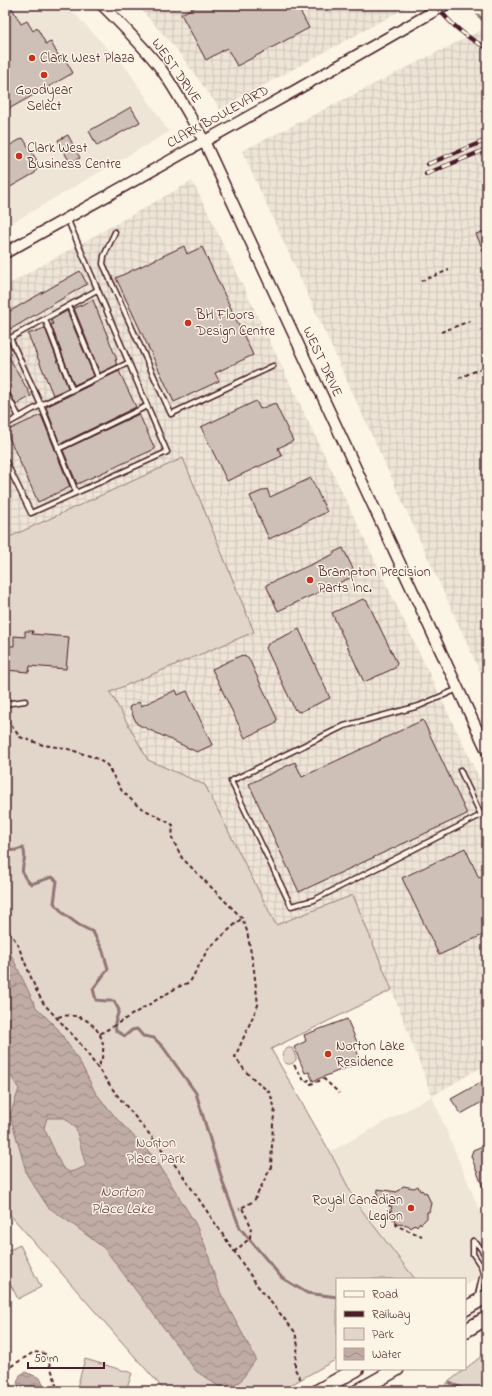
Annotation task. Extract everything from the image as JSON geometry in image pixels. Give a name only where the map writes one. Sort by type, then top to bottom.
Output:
[{"type":"main road","points":[[466,1330],[487,1318]]},
{"type":"main road","points":[[318,1391],[355,1370]]},
{"type":"main road","points":[[358,1391],[395,1370]]},
{"type":"street","name":"WEST DRIVE","points":[[102,5],[134,38],[158,66],[175,91],[204,141],[487,751]]},
{"type":"street","name":"CLARK BOULEVARD","points":[[5,253],[296,90],[444,5]]},
{"type":"lane","points":[[5,460],[31,513],[167,452],[67,218]]},
{"type":"lane","points":[[115,232],[104,256],[103,264],[171,414],[273,366]]},
{"type":"lane","points":[[5,341],[97,290]]},
{"type":"lane","points":[[69,306],[98,377]]},
{"type":"lane","points":[[45,319],[72,389]]},
{"type":"lane","points":[[10,338],[41,405],[76,492]]},
{"type":"lane","points":[[5,425],[72,389],[128,363]]},
{"type":"lane","points":[[5,391],[19,417]]},
{"type":"lane","points":[[58,449],[147,406]]},
{"type":"lane","points":[[458,689],[419,706],[344,726],[231,781],[291,906],[314,900],[487,812]]},
{"type":"lane","points":[[5,704],[25,701]]},
{"type":"lane","points":[[460,770],[481,815]]},
{"type":"lane","points":[[476,1302],[483,1273],[481,1266],[473,1254],[473,1241],[479,1246],[487,1258]]},
{"type":"path","points":[[421,281],[449,270]]},
{"type":"path","points":[[441,332],[470,321]]},
{"type":"path","points":[[459,378],[487,366]]},
{"type":"path","points":[[7,720],[20,737],[43,745],[65,748],[96,758],[107,765],[122,791],[138,806],[173,825],[172,838],[182,858],[242,918],[247,931],[258,1005],[235,1057],[246,1072],[270,1093],[275,1109],[271,1167],[254,1201],[241,1208],[251,1226],[250,1239],[234,1252]]},
{"type":"path","points":[[100,1034],[178,987],[190,982],[208,949],[242,918]]},
{"type":"path","points":[[5,926],[17,943],[37,992],[44,1004],[79,1042],[117,1095],[179,1170],[261,1291],[295,1332],[298,1346],[295,1369],[301,1380]]},
{"type":"path","points":[[58,1018],[64,1016],[74,1016],[85,1020],[100,1034],[103,1043],[103,1055],[97,1068]]},
{"type":"path","points":[[294,1065],[305,1082],[309,1080],[311,1084],[324,1079],[339,1093]]},
{"type":"path","points":[[390,1203],[389,1210],[397,1226],[422,1236]]},
{"type":"path","points":[[5,1370],[34,1352],[46,1354],[55,1380],[56,1391]]},
{"type":"shaded area","points":[[5,5],[63,5],[75,14],[128,70],[169,132],[5,227]]},
{"type":"shaded area","points":[[137,5],[411,5],[220,109],[177,50]]},
{"type":"shaded area","points":[[487,27],[487,687],[242,151]]},
{"type":"shaded area","points":[[192,181],[487,794],[487,1064],[432,1096],[392,990],[353,895],[276,925],[205,785],[148,760],[110,692],[254,632],[183,458],[5,539],[5,286]]},
{"type":"shaded area","points":[[432,1096],[487,1228],[487,1272],[466,1285],[466,1278],[414,1278],[357,1204],[330,1152]]},
{"type":"green space","name":"Norton Place Park","points":[[183,458],[254,632],[110,692],[148,760],[205,785],[276,925],[353,895],[392,990],[271,1049],[330,1152],[357,1204],[414,1278],[336,1278],[336,1360],[280,1391],[165,1391],[5,1209],[5,539]]},
{"type":"green space","points":[[288,1048],[292,1048],[296,1057],[296,1060],[291,1064],[286,1063],[282,1056],[283,1052]]},
{"type":"green space","points":[[20,1245],[41,1287],[18,1299],[5,1274],[5,1252]]},
{"type":"green space","points":[[487,1352],[487,1391],[445,1391],[447,1383],[464,1370],[466,1370],[466,1368]]},
{"type":"green space","points":[[85,1359],[132,1373],[126,1391],[76,1391]]},
{"type":"water","name":"Norton Place Lake","points":[[5,942],[36,1007],[58,1029],[81,1064],[95,1092],[117,1119],[155,1158],[195,1223],[205,1245],[220,1292],[256,1359],[240,1382],[221,1388],[196,1371],[105,1249],[48,1207],[27,1175],[10,1115],[19,1089],[5,1067]],"holes":[[[47,1118],[65,1118],[76,1129],[86,1166],[69,1172],[62,1167],[44,1128]]]},
{"type":"water","points":[[25,1372],[40,1378],[46,1391],[29,1391],[20,1388],[17,1383],[20,1375]]},
{"type":"building","points":[[199,5],[297,5],[309,28],[237,66],[227,48],[206,60],[181,14]]},
{"type":"building","name":"Clark West Plaza","points":[[12,8],[21,24],[27,21],[33,31],[37,28],[46,44],[51,42],[60,59],[64,57],[73,73],[5,111],[5,12]]},
{"type":"building","points":[[131,107],[140,122],[97,146],[89,131]]},
{"type":"building","points":[[68,135],[80,158],[70,163],[58,140]]},
{"type":"building","name":"Clark West Business Centre","points":[[23,138],[39,164],[35,173],[5,190],[5,148]]},
{"type":"building","points":[[487,230],[487,259],[476,234]]},
{"type":"building","name":"BH Floors Design Centre","points":[[184,246],[187,254],[202,247],[253,355],[215,373],[219,381],[174,402],[116,278]]},
{"type":"building","points":[[80,271],[87,284],[11,329],[5,318],[5,314]]},
{"type":"building","points":[[93,300],[117,360],[115,360],[117,365],[100,373],[74,308]]},
{"type":"building","points":[[67,311],[94,376],[74,385],[51,325],[53,324],[51,320]]},
{"type":"building","points":[[45,328],[68,388],[53,395],[28,334]]},
{"type":"building","points":[[5,350],[31,396],[16,405],[8,389],[5,388]]},
{"type":"building","points":[[119,371],[136,407],[60,444],[46,407]]},
{"type":"building","points":[[5,398],[10,408],[5,411]]},
{"type":"building","points":[[256,401],[260,409],[275,403],[293,441],[278,448],[282,456],[227,481],[201,427]]},
{"type":"building","points":[[139,414],[155,449],[77,484],[63,450]]},
{"type":"building","points":[[41,415],[70,487],[38,502],[6,431]]},
{"type":"building","points":[[311,478],[327,512],[269,539],[250,496],[267,489],[270,497]]},
{"type":"building","name":"Brampton Precision Parts Inc.","points":[[343,548],[356,575],[278,611],[266,585],[334,554],[334,552]]},
{"type":"building","points":[[363,599],[367,601],[397,663],[395,668],[364,682],[332,613]]},
{"type":"building","points":[[299,629],[330,698],[298,712],[296,709],[295,710],[266,648],[268,644]]},
{"type":"building","points":[[25,631],[33,631],[32,634],[69,637],[66,669],[30,666],[29,672],[5,670],[5,646],[14,646],[14,636],[25,637]]},
{"type":"building","points":[[242,655],[248,657],[277,719],[275,724],[245,738],[212,669]]},
{"type":"building","points":[[176,690],[178,695],[187,691],[212,745],[197,752],[137,724],[129,707],[139,702],[141,706]]},
{"type":"building","points":[[423,720],[467,814],[299,892],[249,784],[295,762],[302,777]]},
{"type":"building","points":[[465,848],[479,878],[487,874],[487,933],[439,955],[402,878]]},
{"type":"building","name":"Norton Lake Residence","points":[[347,1019],[357,1042],[354,1044],[361,1062],[313,1081],[309,1072],[305,1073],[294,1047],[306,1041],[304,1035]]},
{"type":"building","points":[[487,1079],[487,1099],[461,1114],[451,1099]]},
{"type":"building","points":[[480,1147],[487,1149],[487,1198],[471,1156],[473,1150]]},
{"type":"building","name":"Royal Canadian Legion","points":[[403,1186],[414,1188],[418,1186],[420,1191],[422,1190],[424,1193],[426,1192],[431,1203],[429,1212],[427,1212],[427,1218],[421,1224],[420,1222],[417,1226],[415,1224],[411,1228],[408,1225],[397,1224],[391,1210],[393,1200],[377,1198],[378,1189],[397,1192]]},
{"type":"waterway","points":[[478,15],[487,24]]},
{"type":"waterway","points":[[5,851],[23,848],[25,858],[22,870],[26,879],[31,884],[52,877],[57,881],[54,903],[64,914],[79,925],[93,932],[103,951],[108,969],[93,989],[96,1000],[114,1001],[119,1010],[115,1023],[116,1031],[125,1036],[132,1030],[137,1029],[143,1036],[154,1038],[163,1047],[196,1093],[224,1186],[240,1228],[282,1278],[307,1293],[336,1297]]},
{"type":"waterway","points":[[450,1383],[468,1391]]},
{"type":"railway","points":[[436,5],[459,30],[472,40],[487,48]]},
{"type":"railway","points":[[428,164],[487,140]]},
{"type":"railway","points":[[426,174],[487,149]]},
{"type":"place","name":"Clark West Plaza","points":[[32,58]]},
{"type":"place","name":"Goodyear Select","points":[[44,75]]},
{"type":"place","name":"Clark West Business Centre","points":[[19,156]]},
{"type":"place","name":"BH Floors Design Centre","points":[[188,323]]},
{"type":"place","name":"Brampton Precision Parts Inc.","points":[[310,580]]},
{"type":"place","name":"Norton Lake Residence","points":[[328,1054]]},
{"type":"place","name":"Royal Canadian Legion","points":[[411,1208]]}]
